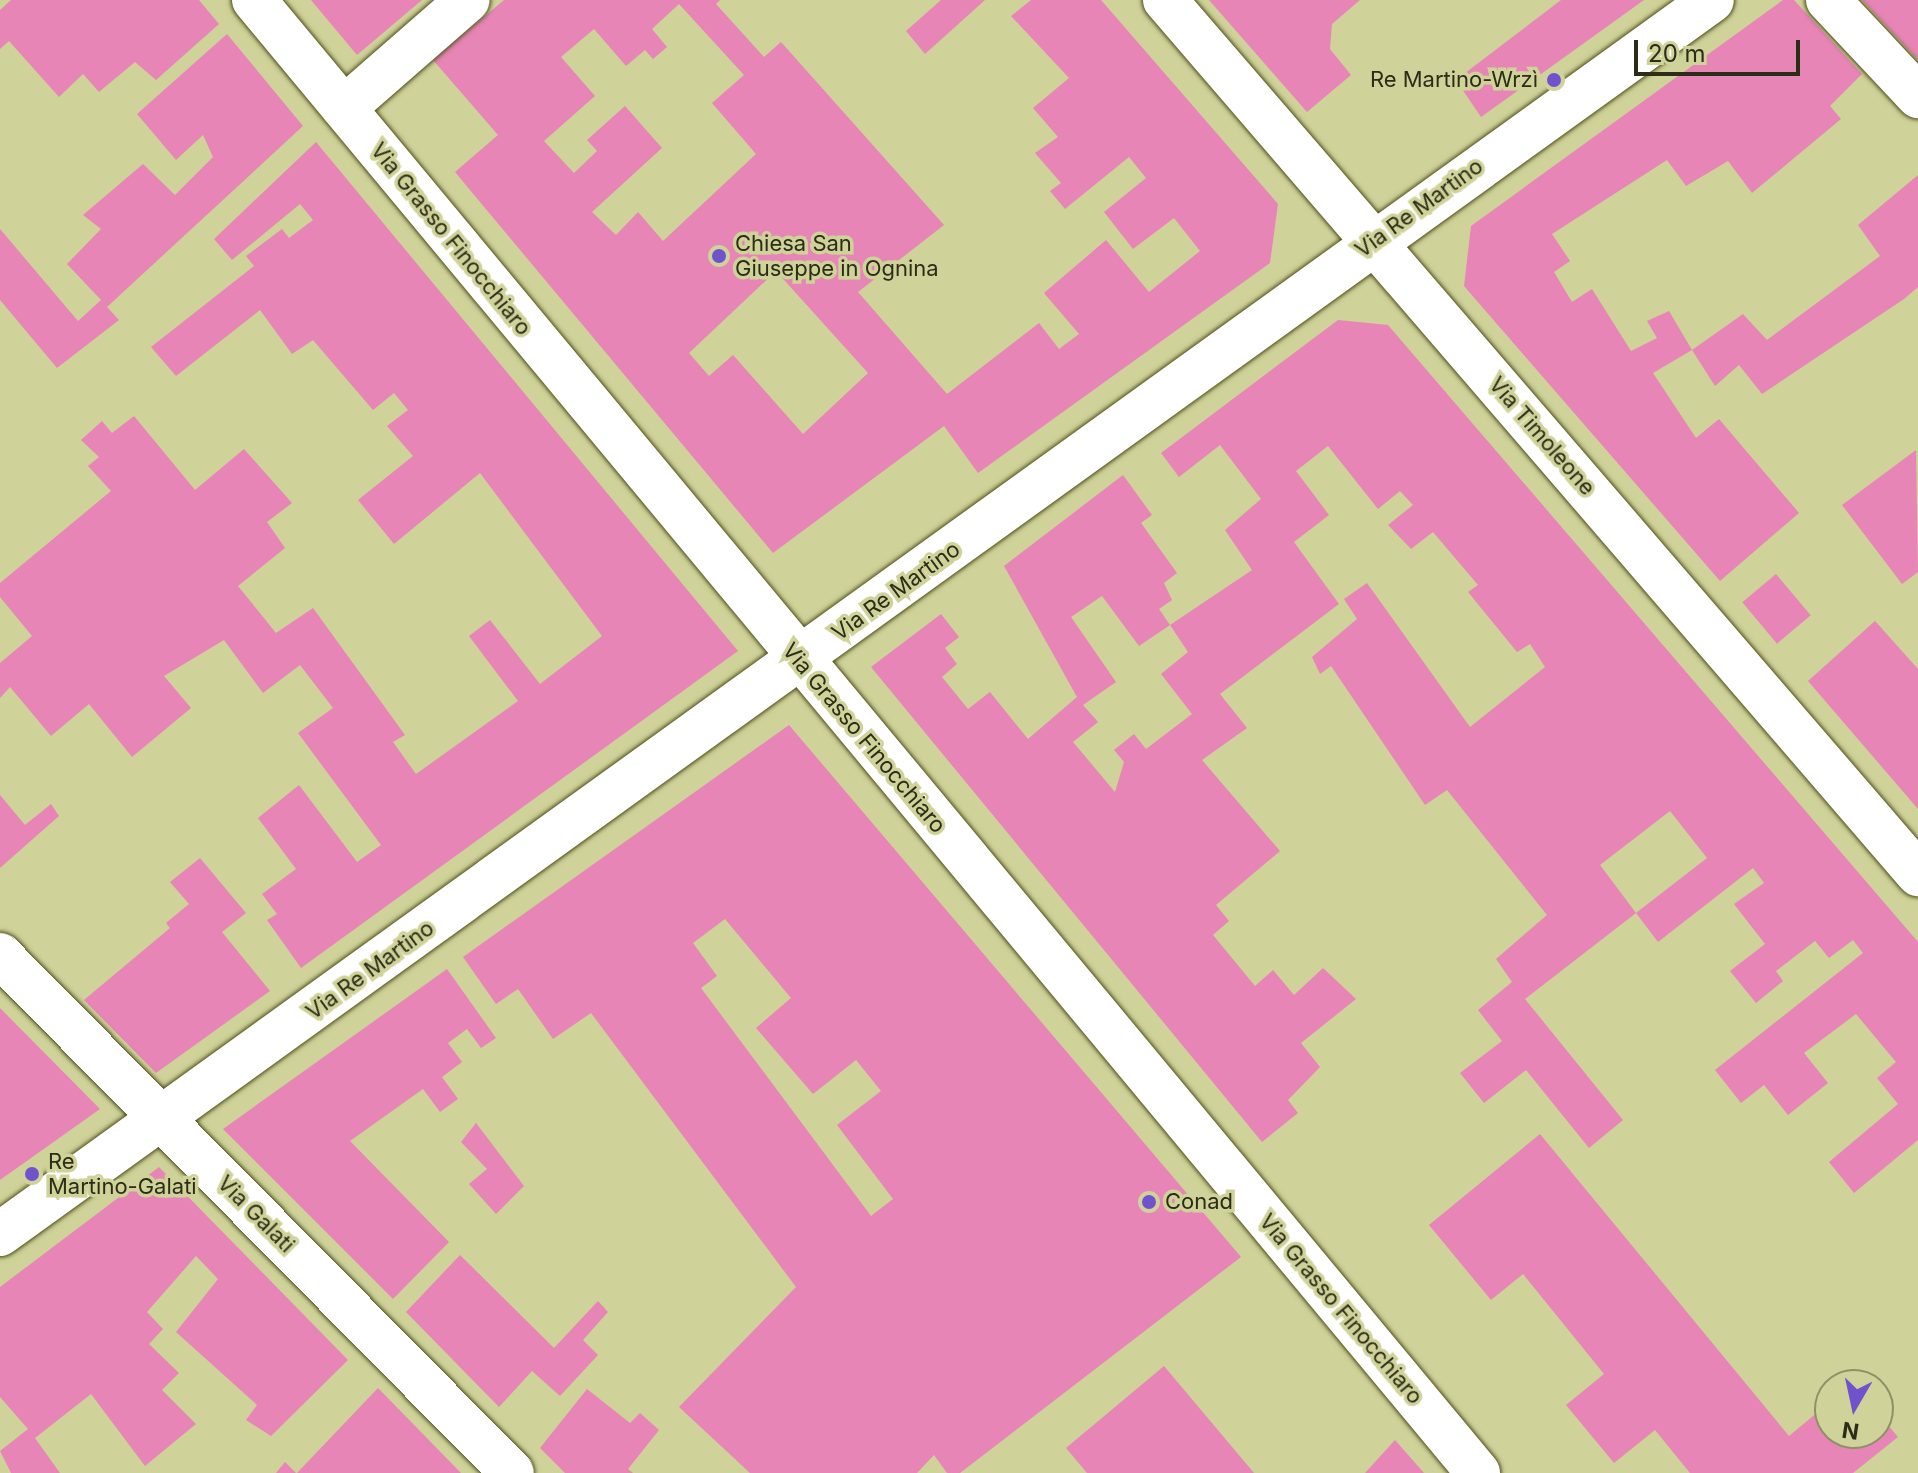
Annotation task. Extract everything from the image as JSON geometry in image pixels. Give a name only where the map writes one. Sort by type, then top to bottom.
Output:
[{"type":"street","name":"Via Grasso Finocchiaro","points":[[254,0],[800,662],[1478,1473]]},
{"type":"street","points":[[344,108],[468,0]]},
{"type":"street","name":"Via Timoleone","points":[[1165,0],[1918,874]]},
{"type":"street","name":"Via Re Martino","points":[[0,1234],[800,662],[1373,240],[1712,0]]},
{"type":"street","points":[[1828,0],[1918,96]]},
{"type":"street","name":"Via Galati","points":[[0,955],[512,1473]]},
{"type":"building","points":[[11,0],[199,0],[219,24],[156,80],[135,62],[99,92],[83,74],[59,97],[9,41],[0,49],[0,10]]},
{"type":"building","points":[[311,0],[422,0],[357,55]]},
{"type":"building","points":[[504,0],[720,0],[716,4],[764,57],[781,42],[944,225],[858,292],[947,394],[1039,323],[1059,349],[1079,334],[1044,293],[1106,240],[1149,292],[1200,251],[1174,218],[1133,249],[1104,212],[1146,178],[1129,157],[1065,209],[1050,191],[1061,183],[1035,153],[1058,137],[1033,108],[1069,78],[1011,16],[1031,0],[1101,0],[1278,204],[1270,263],[978,473],[944,426],[773,553],[455,172],[498,135],[433,60]],"holes":[[[679,4],[744,75],[712,103],[756,154],[663,241],[638,212],[616,235],[592,212],[662,148],[625,106],[587,140],[597,151],[574,173],[544,141],[595,96],[561,57],[594,29],[626,66],[645,50],[653,59],[667,47],[652,29]],[[776,271],[868,373],[803,434],[733,355],[709,376],[689,353]]]},
{"type":"building","points":[[941,0],[985,0],[925,54],[906,31]]},
{"type":"building","points":[[1209,0],[1360,0],[1332,24],[1330,49],[1351,75],[1307,112]]},
{"type":"building","points":[[1561,0],[1644,0],[1481,117],[1456,80]]},
{"type":"building","points":[[1783,0],[1794,0],[1862,74],[1830,106],[1841,119],[1752,193],[1728,161],[1686,186],[1667,160],[1552,234],[1570,261],[1554,272],[1572,302],[1592,289],[1631,351],[1657,338],[1647,321],[1669,311],[1692,350],[1653,373],[1696,438],[1719,419],[1799,513],[1720,581],[1464,286],[1471,226]]},
{"type":"building","points":[[1862,0],[1918,0],[1918,60]]},
{"type":"building","points":[[227,34],[303,126],[107,307],[119,320],[57,368],[0,300],[0,229],[78,321],[101,300],[67,264],[101,229],[83,215],[143,164],[175,195],[213,157],[203,135],[176,160],[137,114]]},
{"type":"building","points":[[316,142],[738,651],[301,968],[267,920],[277,914],[262,894],[296,869],[258,818],[299,785],[357,862],[381,845],[298,733],[333,708],[300,665],[263,693],[224,640],[164,676],[191,708],[132,757],[89,704],[51,736],[10,687],[0,698],[0,663],[32,636],[0,597],[0,583],[111,491],[88,466],[99,457],[81,440],[102,421],[112,433],[134,416],[195,490],[244,449],[292,503],[267,522],[285,548],[238,586],[276,633],[313,608],[405,735],[393,742],[416,774],[518,701],[469,636],[490,620],[540,684],[602,636],[480,473],[394,544],[358,500],[413,456],[387,426],[408,410],[394,393],[373,410],[313,340],[292,354],[260,310],[176,376],[151,347],[254,266],[246,256],[282,229],[289,238],[313,220],[300,204],[232,260],[214,239]]},
{"type":"building","points":[[1918,175],[1918,287],[1904,299],[1762,394],[1739,365],[1715,386],[1692,350],[1743,314],[1767,340],[1880,256],[1858,225]]},
{"type":"building","points":[[1338,320],[1388,325],[1918,942],[1918,1140],[1854,1193],[1829,1162],[1898,1104],[1877,1078],[1896,1062],[1856,1014],[1804,1053],[1828,1083],[1788,1115],[1764,1085],[1741,1103],[1715,1070],[1863,953],[1853,940],[1829,958],[1815,941],[1776,971],[1783,981],[1756,1003],[1730,971],[1765,944],[1734,904],[1764,883],[1753,868],[1658,942],[1636,913],[1525,999],[1623,1120],[1589,1148],[1526,1070],[1484,1103],[1460,1073],[1502,1041],[1478,1010],[1512,982],[1496,959],[1547,915],[1447,790],[1425,805],[1331,666],[1320,674],[1312,657],[1357,619],[1344,599],[1367,583],[1470,727],[1545,667],[1530,644],[1517,652],[1468,592],[1478,585],[1433,532],[1411,549],[1388,525],[1413,505],[1400,491],[1378,509],[1328,446],[1296,471],[1329,515],[1294,542],[1339,604],[1220,694],[1247,728],[1202,760],[1280,851],[1216,905],[1229,921],[1213,935],[1255,986],[1273,970],[1294,995],[1323,968],[1356,999],[1301,1043],[1320,1067],[1288,1100],[1298,1113],[1262,1142],[871,667],[941,614],[959,637],[945,648],[957,664],[942,677],[968,709],[990,692],[1028,739],[1077,697],[1004,566],[1123,475],[1152,515],[1141,523],[1177,573],[1164,583],[1172,600],[1159,609],[1170,625],[1252,570],[1225,530],[1261,499],[1220,445],[1179,477],[1161,453]],"holes":[[[1102,596],[1139,646],[1170,625],[1188,652],[1161,674],[1192,714],[1146,749],[1134,734],[1114,750],[1124,762],[1115,792],[1073,742],[1098,722],[1083,705],[1116,682],[1071,617]],[[1670,811],[1707,858],[1636,913],[1600,865]]]},
{"type":"building","points":[[1916,450],[1918,572],[1902,584],[1842,505]]},
{"type":"building","points":[[1776,574],[1811,615],[1777,644],[1742,602]]},
{"type":"building","points":[[1875,621],[1918,669],[1918,809],[1808,681]]},
{"type":"building","points":[[789,725],[1241,1257],[960,1473],[947,1473],[934,1455],[917,1473],[750,1473],[679,1407],[796,1287],[591,1013],[553,1039],[518,989],[496,1004],[463,957]],"holes":[[[725,919],[791,998],[756,1028],[813,1094],[856,1060],[881,1091],[837,1125],[893,1199],[871,1216],[701,988],[717,976],[693,943]]]},
{"type":"building","points":[[0,795],[25,825],[51,804],[59,816],[0,868]]},
{"type":"building","points":[[200,858],[246,913],[222,932],[270,991],[156,1073],[84,1000],[170,928],[166,923],[189,904],[170,882]]},
{"type":"building","points":[[447,969],[496,1038],[481,1048],[467,1029],[448,1043],[462,1062],[442,1077],[458,1099],[440,1112],[423,1089],[350,1141],[449,1242],[393,1299],[223,1129]]},
{"type":"building","points":[[0,1008],[100,1109],[0,1180]]},
{"type":"building","points":[[476,1123],[524,1186],[496,1214],[469,1184],[487,1169],[461,1142]]},
{"type":"building","points":[[1540,1134],[1789,1436],[1814,1415],[1814,1449],[1883,1449],[1853,1473],[1690,1473],[1655,1430],[1614,1463],[1566,1405],[1604,1374],[1523,1274],[1491,1300],[1429,1225]]},
{"type":"building","points":[[159,1167],[348,1360],[271,1436],[246,1420],[257,1405],[176,1332],[218,1279],[196,1256],[147,1312],[163,1329],[149,1344],[179,1373],[162,1390],[196,1424],[145,1466],[91,1394],[35,1438],[60,1473],[11,1473],[0,1451],[28,1429],[0,1397],[0,1287]]},
{"type":"building","points":[[460,1255],[554,1348],[598,1301],[608,1312],[583,1340],[598,1355],[560,1396],[532,1371],[499,1407],[406,1312]]},
{"type":"building","points":[[1164,1366],[1254,1473],[1087,1473],[1066,1448]]},
{"type":"building","points":[[378,1388],[461,1473],[297,1473]]},
{"type":"building","points":[[587,1389],[630,1423],[640,1413],[659,1430],[628,1469],[633,1473],[565,1473],[540,1448]]},
{"type":"building","points":[[1395,1440],[1424,1473],[1365,1473]]},
{"type":"building","points":[[285,1462],[296,1473],[276,1473]]},
{"type":"place","name":"Re Martino-Wrzì","points":[[1554,80]]},
{"type":"place","name":"Chiesa San Giuseppe in Ognina","points":[[719,256]]},
{"type":"place","name":"Re Martino-Galati","points":[[32,1174]]},
{"type":"place","name":"Conad","points":[[1149,1202]]}]
